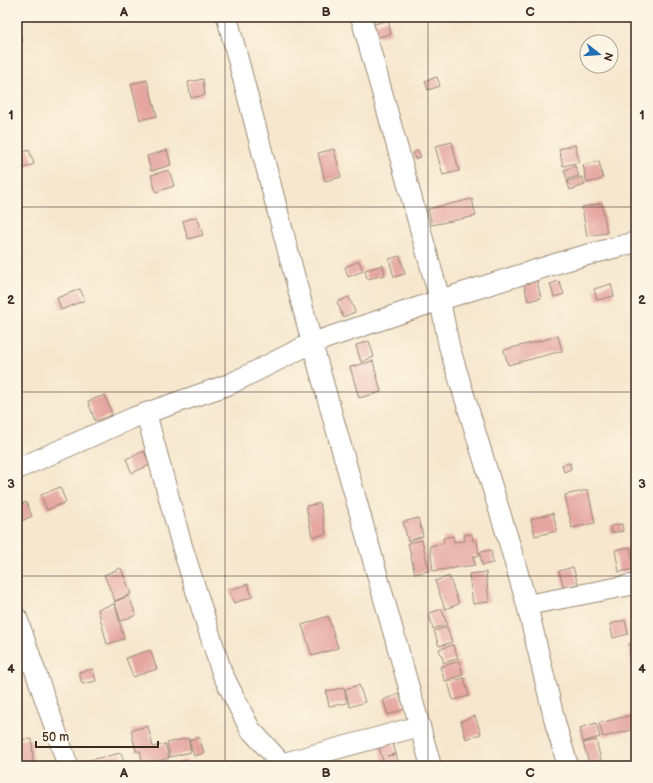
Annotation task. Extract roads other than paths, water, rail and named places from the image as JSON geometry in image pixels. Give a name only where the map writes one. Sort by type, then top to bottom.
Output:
[{"type":"street","points":[[227,17],[312,343],[431,766]]},
{"type":"street","points":[[361,17],[440,300],[449,346],[527,605],[556,726],[568,766]]},
{"type":"street","points":[[17,469],[146,413],[230,384],[312,343],[440,300],[568,260],[636,242]]},
{"type":"street","points":[[146,413],[182,546],[222,673],[250,729],[279,765],[420,726]]},
{"type":"street","points":[[527,605],[636,584]]},
{"type":"street","points":[[17,618],[68,766]]}]
